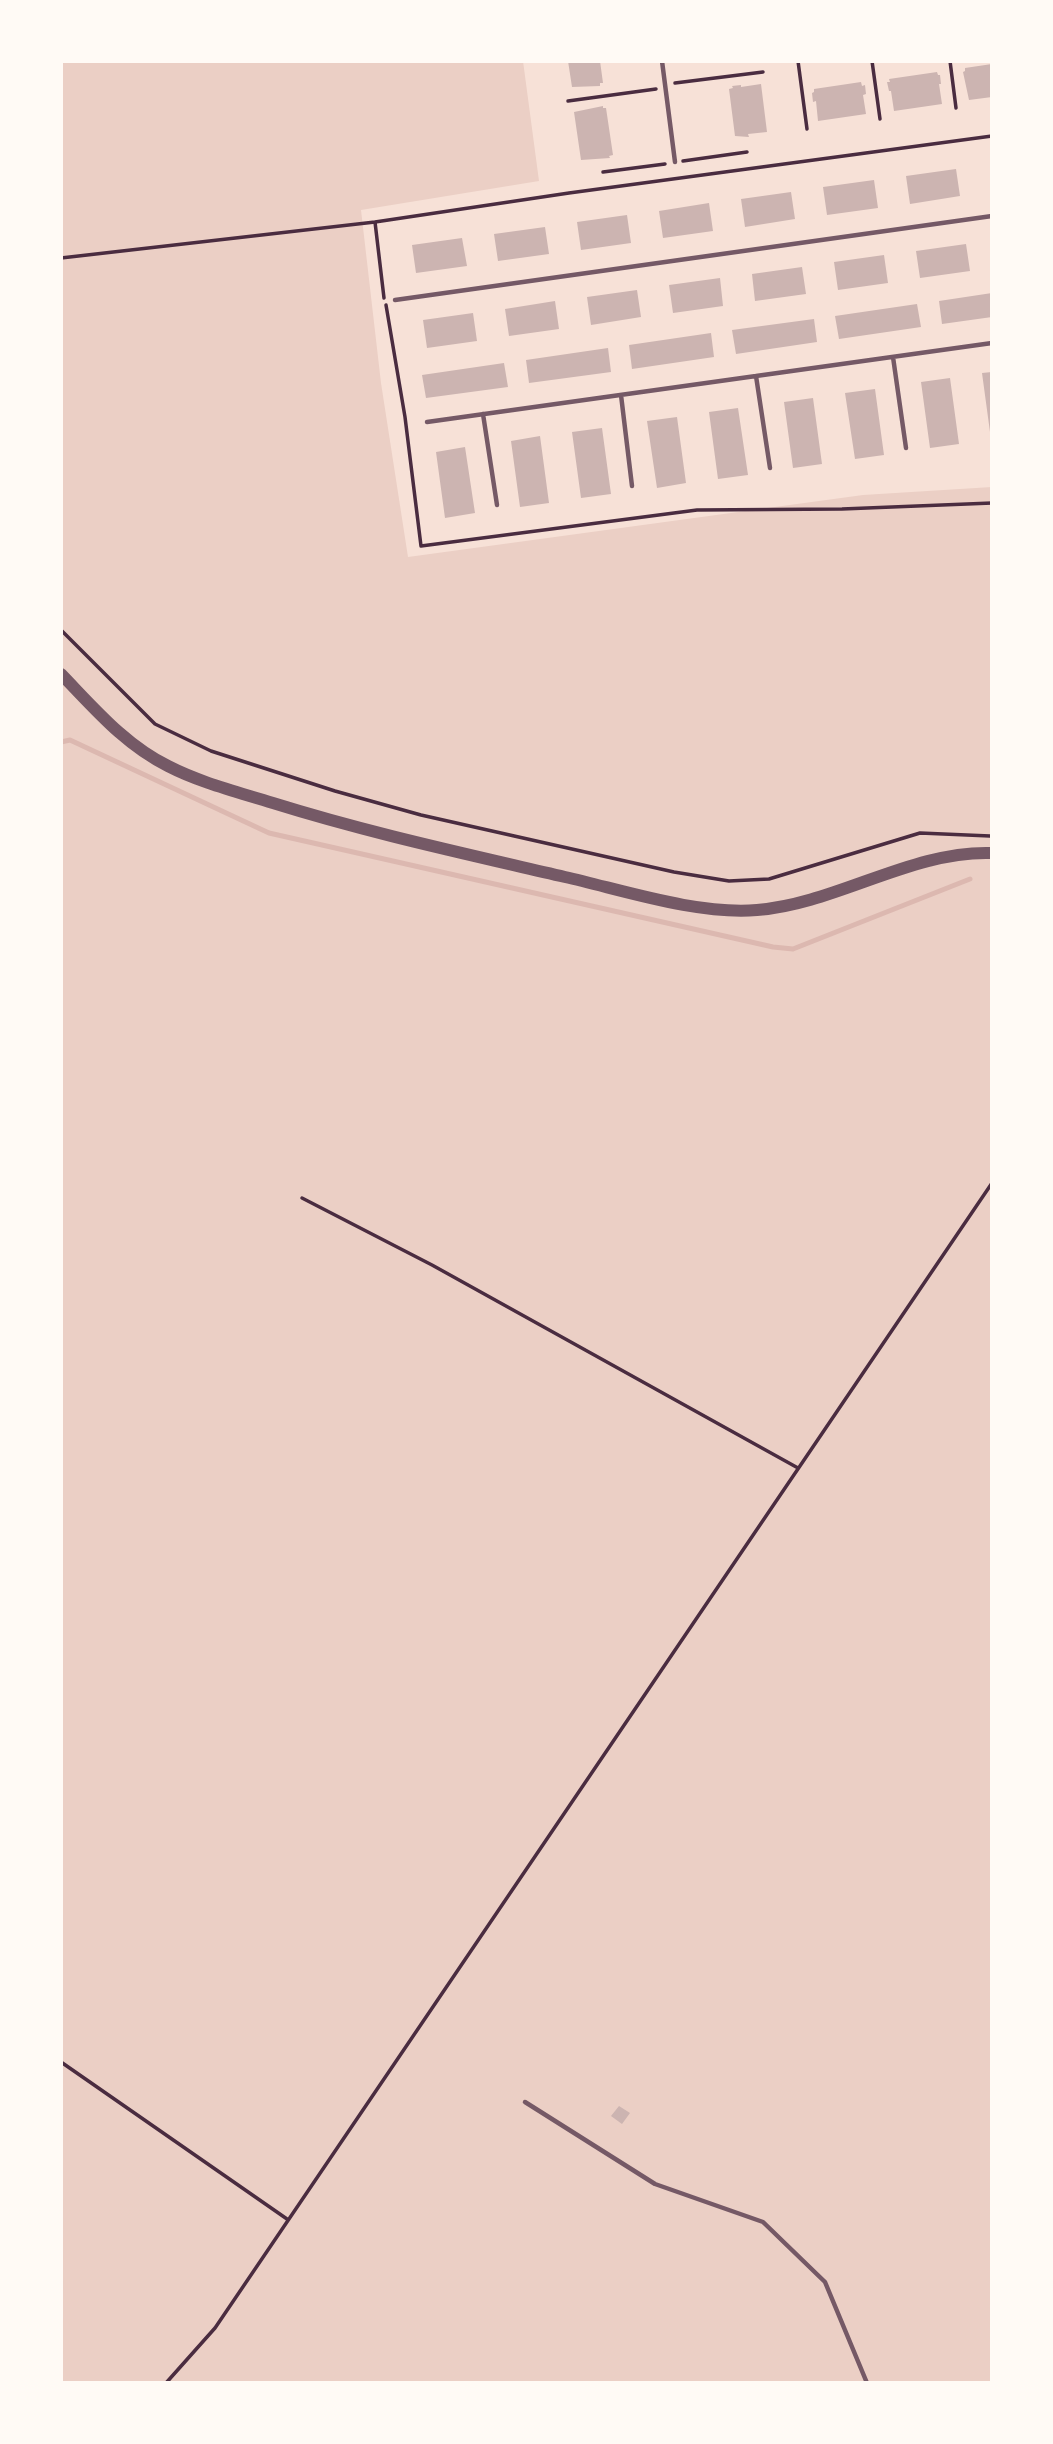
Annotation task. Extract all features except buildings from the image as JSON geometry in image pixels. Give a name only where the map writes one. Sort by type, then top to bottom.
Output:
[{"type":"street","points":[[61,674],[140,750],[189,775],[281,806],[374,832],[676,902],[729,910],[771,908],[808,900],[934,860],[992,853]]},
{"type":"lane","points":[[662,61],[675,162]]},
{"type":"lane","points":[[395,300],[992,216]]},
{"type":"lane","points":[[427,422],[992,343]]},
{"type":"lane","points":[[893,357],[906,448]]},
{"type":"lane","points":[[756,376],[770,468]]},
{"type":"lane","points":[[621,395],[632,486]]},
{"type":"lane","points":[[482,414],[497,505]]},
{"type":"lane","points":[[525,2102],[655,2185],[763,2222],[825,2281],[867,2383]]},
{"type":"path","points":[[798,61],[807,129]]},
{"type":"path","points":[[872,61],[880,118]]},
{"type":"path","points":[[950,61],[956,108]]},
{"type":"path","points":[[568,101],[763,72]]},
{"type":"path","points":[[375,222],[992,135]]},
{"type":"path","points":[[603,172],[747,152]]},
{"type":"path","points":[[61,630],[155,724],[211,751],[335,791],[421,814],[674,872],[729,881],[769,879],[920,833],[992,836]]},
{"type":"path","points":[[166,2383],[215,2328],[992,1183]]},
{"type":"path","points":[[302,1198],[432,1265],[798,1468]]},
{"type":"path","points":[[61,2062],[287,2219]]},
{"type":"shaded area","points":[[61,61],[523,61],[539,181],[361,210],[381,383],[408,557],[863,495],[992,487],[992,2383],[61,2383]]},
{"type":"waterway","points":[[61,742],[70,740],[269,833],[773,947],[793,949],[970,879]]}]
